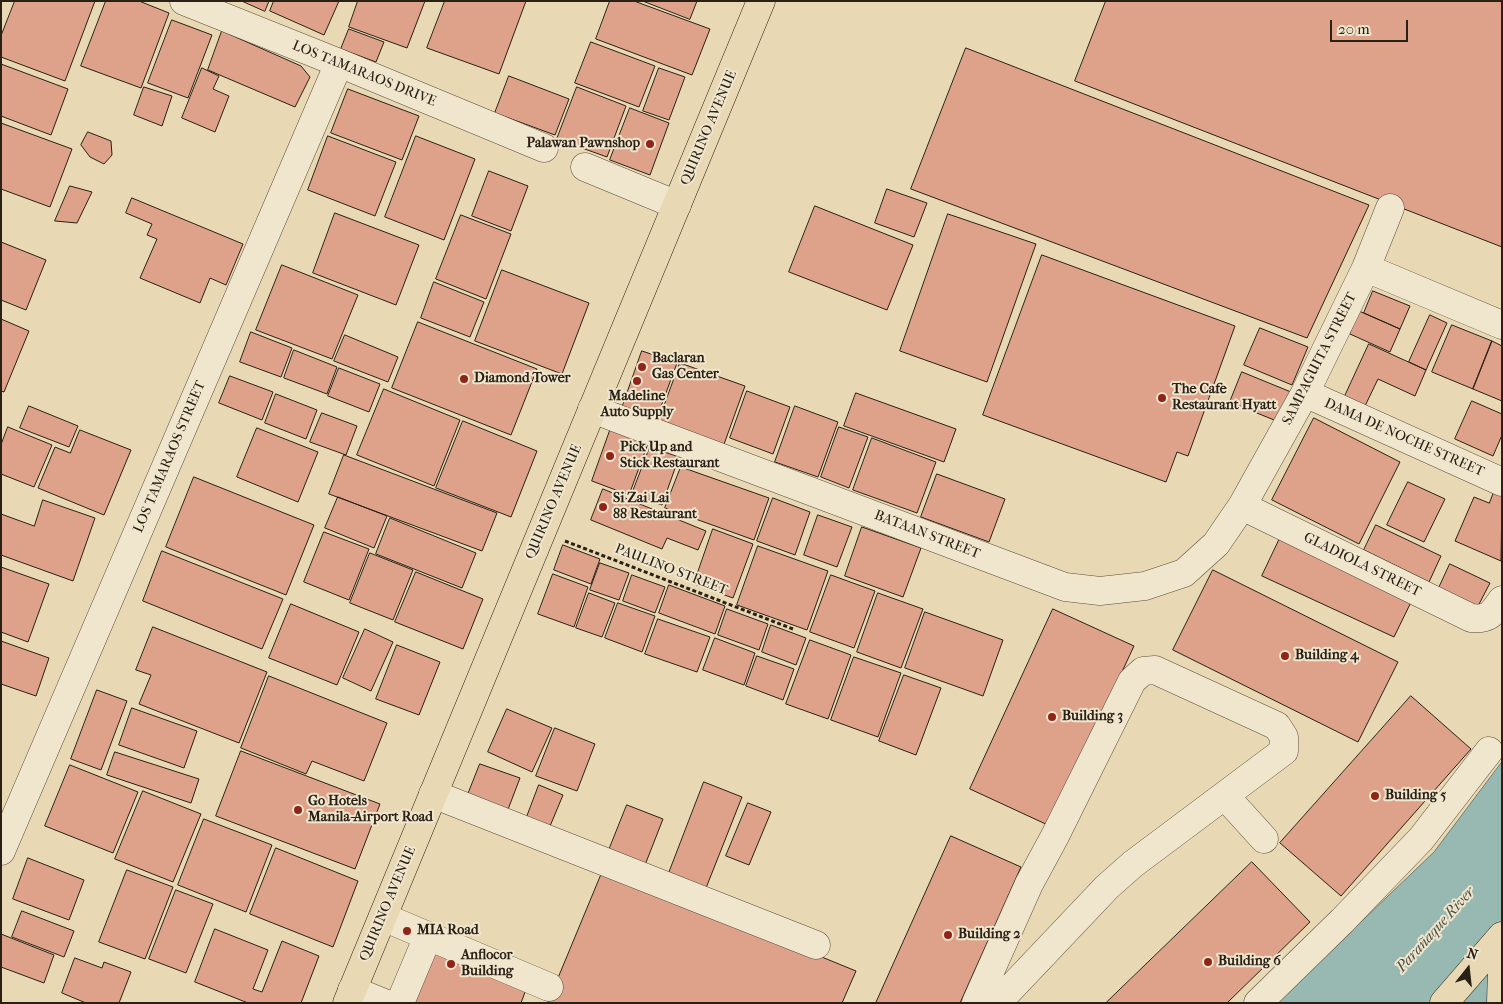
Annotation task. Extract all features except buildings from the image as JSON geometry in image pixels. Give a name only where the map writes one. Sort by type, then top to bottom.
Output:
[{"type":"main road","name":"QUIRINO AVENUE","points":[[349,997],[761,1]]},
{"type":"main road","points":[[1444,1003],[1502,936]]},
{"type":"main road","points":[[1501,1003],[1502,966]]},
{"type":"main road","points":[[1496,1003],[1502,997]]},
{"type":"street","name":"LOS TAMARAOS DRIVE","points":[[184,1],[339,62],[544,148]]},
{"type":"street","name":"LOS TAMARAOS STREET","points":[[1,851],[339,62]]},
{"type":"street","points":[[585,167],[677,204]]},
{"type":"street","name":"SAMPAGUITA STREET","points":[[1242,506],[1305,393],[1366,268],[1390,208]]},
{"type":"street","points":[[1366,268],[1502,325]]},
{"type":"street","name":"DAMA DE NOCHE STREET","points":[[1305,393],[1502,482]]},
{"type":"street","name":"BATAAN STREET","points":[[592,410],[1065,587],[1100,591],[1145,586],[1184,573],[1216,544],[1242,506]]},
{"type":"street","name":"GLADIOLA STREET","points":[[1242,506],[1471,618],[1492,610]]},
{"type":"street","points":[[976,1003],[1029,884],[1132,681],[1143,671],[1155,670],[1277,726],[1284,737],[1284,751],[1147,854],[1107,887],[997,1003]]},
{"type":"street","points":[[1258,1003],[1342,921],[1421,839],[1489,751]]},
{"type":"street","points":[[433,794],[816,945]]},
{"type":"street","points":[[1225,796],[1264,839]]},
{"type":"street","points":[[382,917],[549,987]]},
{"type":"street","points":[[400,1003],[428,936]]},
{"type":"street","points":[[349,997],[384,1003]]},
{"type":"path","name":"PAULINO STREET","points":[[542,532],[793,629]]},
{"type":"water","name":"Parañaque River","points":[[1502,762],[1502,1003],[1270,1003],[1341,941],[1434,852]]},
{"type":"place","name":"Palawan Pawnshop","points":[[650,144]]},
{"type":"place","name":"Baclaran Gas Center","points":[[642,367]]},
{"type":"place","name":"Diamond Tower","points":[[464,379]]},
{"type":"place","name":"Madeline Auto Supply","points":[[637,381]]},
{"type":"place","name":"The Cafe Restaurant Hyatt","points":[[1162,398]]},
{"type":"place","name":"Pick Up and Stick Restaurant","points":[[610,456]]},
{"type":"place","name":"Si Zai Lai 88 Restaurant","points":[[603,507]]},
{"type":"place","name":"Building 4","points":[[1285,656]]},
{"type":"place","name":"Building 3","points":[[1052,717]]},
{"type":"place","name":"Building 5","points":[[1375,796]]},
{"type":"place","name":"Go Hotels Manila-Airport Road","points":[[298,810]]},
{"type":"place","name":"MIA Road","points":[[407,931]]},
{"type":"place","name":"Building 2","points":[[948,935]]},
{"type":"place","name":"Building 6","points":[[1208,962]]},
{"type":"place","name":"Anflocor Building","points":[[451,964]]}]
